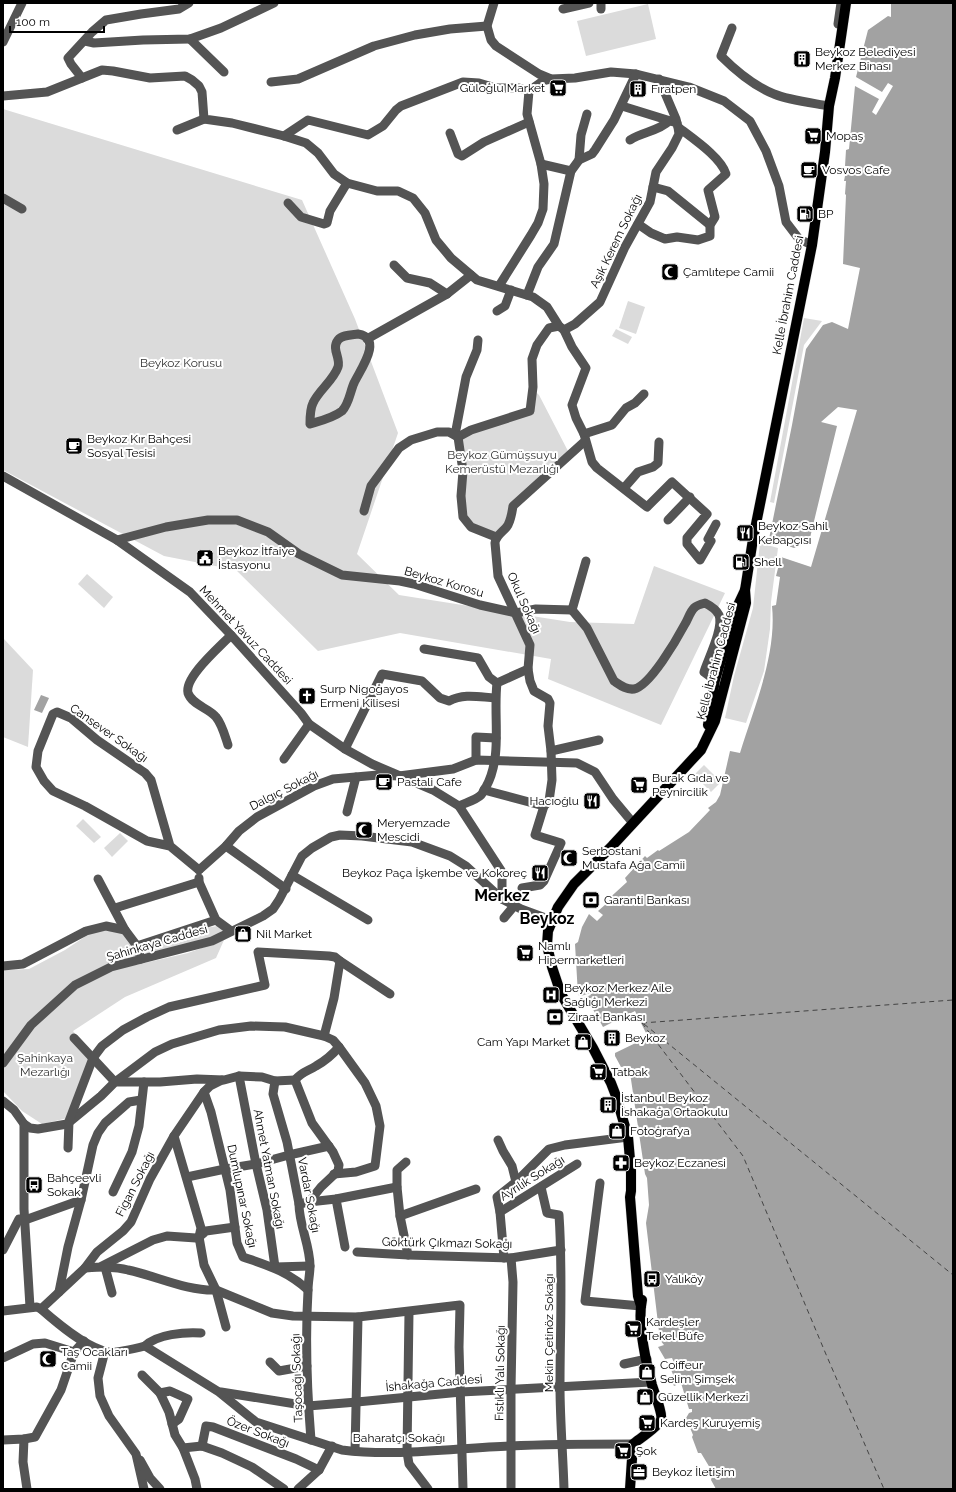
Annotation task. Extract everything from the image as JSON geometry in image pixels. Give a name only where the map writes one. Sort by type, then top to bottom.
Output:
[{"type":"main road","name":"Kelle İbrahim Caddesi","points":[[632,1444],[659,1424],[661,1417],[642,1334],[641,1306],[638,1296],[630,1197],[628,1137],[611,1083],[593,1048],[565,1001],[552,967],[547,945],[548,931],[551,920],[561,900],[574,884],[696,757],[715,721],[746,603],[745,590],[755,532],[812,245],[825,152],[829,106],[835,78],[846,3]]},
{"type":"main road","name":"Kelle İbrahim Caddesi","points":[[707,736],[715,680],[738,605],[745,590]]},
{"type":"main road","points":[[630,1489],[632,1444]]},
{"type":"street","points":[[3,42],[22,3]]},
{"type":"street","points":[[82,78],[68,58],[92,32],[106,20],[179,9],[189,3]]},
{"type":"street","points":[[85,40],[94,43],[190,39],[221,28],[274,3]]},
{"type":"street","points":[[494,3],[487,26],[491,40],[496,46],[539,74],[550,79]]},
{"type":"street","points":[[563,9],[589,3]]},
{"type":"street","points":[[838,27],[840,3]]},
{"type":"street","points":[[272,82],[298,79],[374,46],[408,37],[450,29],[487,26]]},
{"type":"street","points":[[732,28],[721,56],[753,83],[774,94],[829,106]]},
{"type":"street","points":[[190,39],[224,72]]},
{"type":"street","points":[[3,96],[47,92],[102,70],[150,78],[185,76],[196,83],[202,92],[204,119]]},
{"type":"street","points":[[499,286],[538,223],[543,209],[544,184],[541,164],[527,114],[529,91],[543,80],[550,79],[575,78],[611,72],[636,74],[689,87],[724,100],[750,121],[766,151],[779,186],[786,222],[799,239],[812,245]]},
{"type":"street","points":[[527,295],[538,267],[554,244],[571,171],[579,160],[592,154],[622,106],[636,74]]},
{"type":"street","points":[[659,79],[675,124]]},
{"type":"street","points":[[284,136],[308,120],[368,135],[383,126],[401,106],[463,82],[479,83],[496,88],[519,88],[529,91]]},
{"type":"street","points":[[622,106],[675,124],[712,153],[716,160],[724,167],[726,174],[708,190],[715,217],[710,225],[710,236],[698,240],[677,237],[665,239],[651,233],[638,224]]},
{"type":"street","points":[[579,160],[581,135],[587,114]]},
{"type":"street","points":[[177,130],[204,119],[232,123],[284,136],[314,148],[334,174],[347,183],[377,191],[398,191],[413,198],[425,213],[436,240],[451,258],[476,280],[533,297],[547,307],[586,368],[572,405],[592,462],[597,468],[648,507],[672,482],[690,497],[707,514],[687,538],[687,544],[700,560],[711,541],[708,539],[716,524]]},
{"type":"street","points":[[450,133],[458,154],[462,156],[484,142],[528,122]]},
{"type":"street","points":[[630,140],[637,136],[675,124]]},
{"type":"street","name":"Aşık Kerem Sokağı","points":[[457,436],[530,411],[533,387],[532,359],[537,346],[549,328],[561,328],[575,324],[600,302],[625,247],[650,202],[656,172],[672,148],[679,134],[675,124]]},
{"type":"street","points":[[541,164],[571,171]]},
{"type":"street","points":[[288,203],[301,217],[324,224],[327,223],[330,211],[347,183]]},
{"type":"street","points":[[653,187],[668,191],[710,225]]},
{"type":"street","points":[[3,198],[22,209]]},
{"type":"street","points":[[394,266],[407,278],[430,284],[447,294]]},
{"type":"street","points":[[367,339],[447,294],[471,275]]},
{"type":"street","points":[[497,311],[505,306],[512,290]]},
{"type":"street","points":[[358,334],[363,335],[367,339],[370,344],[365,363],[354,384],[345,407],[340,412],[328,418],[310,424],[310,413],[313,402],[331,379],[338,366],[339,360],[335,350],[339,339],[344,336],[358,334]]},
{"type":"street","points":[[478,340],[477,350],[466,377],[457,436],[463,471],[461,496],[463,518],[471,527],[496,537],[508,526],[512,516],[513,506],[584,437],[612,425],[626,408],[635,403],[644,394]]},
{"type":"street","points":[[364,511],[371,486],[399,448],[422,435],[437,432],[449,432],[457,436]]},
{"type":"street","points":[[624,488],[638,472],[653,467],[658,463],[659,442]]},
{"type":"street","name":"Mehmet Yavuz Caddesi","points":[[3,476],[117,540],[190,592],[231,635],[301,713],[309,724],[345,749],[372,764],[433,790],[459,806],[502,872],[502,899]]},
{"type":"street","points":[[668,520],[690,497]]},
{"type":"street","name":"Beykoz Korosu","points":[[117,540],[166,527],[208,520],[238,520],[268,532],[299,554],[342,575],[407,582],[480,605],[516,613]]},
{"type":"street","name":"Okul Sokağı","points":[[496,537],[495,543],[498,576],[530,645],[528,669],[530,681],[534,691],[548,699],[550,703],[548,726],[551,751]]},
{"type":"street","points":[[572,610],[586,561]]},
{"type":"street","points":[[516,613],[536,609],[572,610],[587,628],[614,681],[622,687],[632,689],[641,686],[659,666],[685,625],[692,610],[698,605],[705,603],[715,609],[720,617],[719,630],[704,672],[715,680]]},
{"type":"street","points":[[228,745],[218,718],[211,711],[200,706],[188,693],[189,685],[195,672],[231,635]]},
{"type":"street","points":[[424,649],[478,658],[489,678],[497,683]]},
{"type":"street","points":[[497,683],[528,669]]},
{"type":"street","points":[[345,749],[382,674],[422,681],[440,698],[449,700],[457,697],[470,696],[495,698]]},
{"type":"street","points":[[459,806],[481,795],[489,780],[494,760],[496,738],[495,698],[497,683]]},
{"type":"street","name":"Cansever Sokağı","points":[[170,846],[151,780],[145,773],[97,740],[71,718],[57,712],[53,714],[38,751],[36,767],[44,781],[53,791],[85,806],[147,841],[170,846],[199,870]]},
{"type":"street","points":[[284,759],[309,724]]},
{"type":"street","points":[[476,760],[476,737],[496,738]]},
{"type":"street","points":[[522,888],[540,885],[544,881],[561,843],[535,835],[544,806],[549,801],[552,780],[551,751],[599,740]]},
{"type":"street","points":[[399,776],[453,769],[476,760],[577,763],[595,772],[613,799],[634,823]]},
{"type":"street","name":"Dalgıç Sokağı","points":[[199,870],[226,846],[239,830],[257,817],[314,786],[333,779],[378,775],[399,776]]},
{"type":"street","points":[[347,812],[356,777]]},
{"type":"street","points":[[484,790],[544,806]]},
{"type":"street","name":"Şahinkaya Caddesi","points":[[3,1063],[31,1025],[75,985],[111,966],[212,941],[263,916],[272,909],[286,889],[302,856],[312,848],[331,837],[340,835],[362,836],[412,842],[450,856],[466,866],[502,899],[514,906],[551,920]]},
{"type":"street","points":[[226,846],[286,889]]},
{"type":"street","points":[[199,870],[199,882],[216,920],[231,931]]},
{"type":"street","points":[[292,875],[368,920]]},
{"type":"street","points":[[98,879],[125,930],[137,946],[141,959]]},
{"type":"street","points":[[114,908],[199,882]]},
{"type":"street","points":[[504,918],[514,906]]},
{"type":"street","points":[[137,946],[216,920]]},
{"type":"street","points":[[3,966],[23,964],[86,931],[106,926],[125,930]]},
{"type":"street","points":[[68,1148],[69,1122],[93,1058],[102,1046],[123,1030],[146,1017],[169,1007],[265,985],[258,952],[335,957],[390,994]]},
{"type":"street","points":[[324,1036],[334,998],[340,961]]},
{"type":"street","points":[[3,1101],[14,1110],[24,1124],[30,1128],[38,1129],[63,1125],[69,1122],[116,1082],[155,1052],[172,1044],[219,1030],[251,1026],[286,1027],[324,1036],[333,1040],[365,1083],[376,1106],[380,1126],[375,1166],[356,1172],[334,1174]]},
{"type":"street","points":[[74,1038],[116,1082],[197,1079],[224,1080],[239,1076],[262,1077],[275,1081],[295,1080],[300,1074],[317,1066],[339,1047]]},
{"type":"street","name":"Ahmet Yatman Sokağı","points":[[239,1076],[256,1164],[267,1210],[275,1267]]},
{"type":"street","name":"Figan Sokağı","points":[[41,1309],[85,1268],[97,1252],[123,1231],[131,1222],[150,1179],[174,1136],[204,1092],[210,1086],[224,1080]]},
{"type":"street","points":[[295,1080],[312,1123],[333,1152],[339,1166],[338,1171],[321,1187],[309,1202]]},
{"type":"street","name":"Vardar Sokağı","points":[[275,1081],[273,1094],[287,1142],[299,1204],[299,1213],[309,1252],[310,1266],[307,1316]]},
{"type":"street","points":[[113,1192],[132,1152],[139,1126],[144,1082]]},
{"type":"street","name":"Dumlupınar Sokağı","points":[[204,1092],[211,1112],[230,1190],[237,1243],[243,1257],[275,1267],[299,1282],[308,1290]]},
{"type":"street","points":[[58,1292],[93,1145],[98,1133],[105,1123],[129,1102],[141,1100]]},
{"type":"street","points":[[24,1124],[24,1220],[30,1307]]},
{"type":"street","points":[[174,1136],[201,1228],[199,1237],[204,1265],[216,1290],[226,1327]]},
{"type":"street","points":[[516,1182],[549,1149],[565,1145],[628,1137]]},
{"type":"street","points":[[498,1140],[512,1166],[516,1182]]},
{"type":"street","points":[[187,1177],[256,1164],[329,1146]]},
{"type":"street","points":[[406,1162],[397,1170],[397,1187],[400,1216],[408,1256]]},
{"type":"street","name":"Ayrılık Sokağı","points":[[500,1212],[577,1164]]},
{"type":"street","name":"Fıstıklı Yalı Sokağı","points":[[511,1489],[513,1282],[497,1197],[516,1182]]},
{"type":"street","points":[[600,1183],[585,1301],[641,1306]]},
{"type":"street","points":[[299,1204],[336,1199],[397,1187]]},
{"type":"street","name":"Mekin Çetinöz Sokağı","points":[[541,1187],[547,1213],[559,1216],[562,1298],[560,1386],[564,1489]]},
{"type":"street","points":[[400,1216],[476,1190]]},
{"type":"street","points":[[336,1199],[345,1247]]},
{"type":"street","points":[[3,1250],[16,1222],[19,1219],[24,1220],[81,1200]]},
{"type":"street","points":[[103,1267],[153,1240],[167,1236],[196,1238],[206,1231],[234,1227]]},
{"type":"street","name":"Göktürk Çıkmazı Sokağı","points":[[357,1252],[408,1256],[508,1258],[561,1250]]},
{"type":"street","points":[[275,1267],[310,1266]]},
{"type":"street","points":[[103,1267],[112,1293]]},
{"type":"street","points":[[85,1268],[103,1267],[128,1270],[189,1287],[216,1290],[272,1313],[293,1316],[358,1317],[409,1312],[460,1304],[459,1347],[464,1489]]},
{"type":"street","points":[[3,1311],[37,1307],[65,1330],[84,1341],[109,1352],[145,1346],[155,1339],[189,1332],[201,1333]]},
{"type":"street","points":[[409,1312],[407,1452],[409,1464],[428,1489]]},
{"type":"street","name":"Taşocağı Sokağı","points":[[307,1316],[308,1406],[311,1440]]},
{"type":"street","points":[[355,1451],[358,1317]]},
{"type":"street","points":[[3,1440],[35,1437],[61,1390],[74,1352],[84,1341]]},
{"type":"street","points":[[3,1358],[33,1344],[45,1343],[74,1352]]},
{"type":"street","name":"Baharatçı Sokağı","points":[[145,1346],[219,1392],[256,1422],[311,1440],[355,1451],[407,1452],[563,1444],[632,1444]]},
{"type":"street","points":[[105,1351],[98,1378],[100,1396],[109,1416],[136,1454],[150,1478],[160,1489]]},
{"type":"street","points":[[624,1364],[647,1360]]},
{"type":"street","points":[[270,1362],[278,1371],[307,1366]]},
{"type":"street","points":[[142,1375],[160,1392],[169,1412],[175,1435],[183,1448],[196,1479],[197,1489]]},
{"type":"street","name":"İshakağa Caddesi","points":[[219,1392],[308,1406],[461,1392],[652,1382]]},
{"type":"street","points":[[160,1392],[170,1391],[188,1399],[178,1421],[172,1424]]},
{"type":"street","name":"Özer Sokağı","points":[[202,1446],[206,1426],[213,1427],[296,1459],[319,1470]]},
{"type":"street","points":[[24,1439],[23,1462],[28,1489]]},
{"type":"street","points":[[183,1448],[202,1446],[222,1453],[252,1467],[284,1489]]},
{"type":"street","points":[[298,1489],[319,1470],[332,1446]]},
{"type":"street","points":[[136,1454],[144,1489]]},
{"type":"green space","points":[[648,4],[656,39],[586,56],[577,21]]},
{"type":"green space","name":"Beykoz Korusu","points":[[3,109],[302,200],[355,319],[398,433],[357,554],[399,595],[570,622],[634,624],[654,566],[725,593],[661,725],[548,679],[551,659],[400,633],[318,651],[236,570],[164,556],[3,470]]},
{"type":"green space","points":[[628,301],[645,307],[636,334],[619,328]]},
{"type":"green space","points":[[804,318],[822,321],[804,345],[774,503],[770,502]]},
{"type":"green space","points":[[616,329],[632,337],[628,344],[612,336]]},
{"type":"green space","name":"Beykoz Gümüşsuyu Kemerüstü Mezarlığı","points":[[534,390],[539,395],[569,453],[510,515],[495,536],[471,526],[464,517],[460,438],[530,412]]},
{"type":"green space","points":[[760,543],[778,548],[771,602],[770,629],[764,671],[746,723],[725,718],[734,676],[753,608]]},
{"type":"green space","points":[[87,574],[113,597],[104,608],[78,584]]},
{"type":"green space","points":[[3,638],[33,670],[28,747],[3,737]]},
{"type":"green space","points":[[704,765],[721,782],[711,792],[694,775]]},
{"type":"green space","points":[[83,819],[101,837],[94,843],[76,826]]},
{"type":"green space","points":[[120,833],[128,841],[112,857],[104,848]]},
{"type":"green space","points":[[217,926],[225,929],[198,942],[147,953],[144,951],[146,947],[188,931]]},
{"type":"green space","name":"Şahinkaya Mezarlığı","points":[[106,928],[126,934],[134,948],[136,965],[188,953],[224,940],[216,958],[125,997],[73,1031],[93,1058],[68,1118],[42,1124],[22,1111],[3,1091],[3,970],[29,969],[65,950],[89,934]]},
{"type":"shaded area","points":[[891,3],[953,3],[953,1489],[716,1489],[711,1480],[713,1473],[701,1453],[698,1453],[686,1418],[689,1413],[692,1412],[692,1409],[689,1409],[681,1383],[674,1386],[671,1379],[674,1377],[670,1367],[675,1365],[672,1358],[665,1359],[658,1347],[664,1345],[660,1340],[646,1223],[649,1205],[647,1178],[645,1174],[629,1066],[621,1067],[615,1056],[615,1053],[648,1037],[635,1011],[603,1027],[590,1004],[584,1008],[580,999],[591,995],[590,993],[581,996],[578,995],[575,944],[578,942],[582,927],[589,914],[597,921],[603,915],[598,911],[606,904],[604,903],[627,882],[625,878],[645,856],[647,858],[689,832],[710,810],[708,808],[716,802],[720,795],[730,751],[740,753],[763,681],[771,643],[773,624],[772,606],[776,605],[780,577],[776,576],[781,557],[811,567],[857,410],[838,407],[821,422],[837,426],[809,542],[794,548],[769,539],[806,349],[823,325],[832,322],[848,329],[860,268],[843,264],[846,195],[846,181],[844,181],[847,166],[845,166],[846,150],[849,149],[855,86],[879,99],[872,112],[876,115],[893,86],[888,83],[882,92],[856,77],[868,30],[888,16],[891,17]]},
{"type":"shaded area","points":[[41,695],[49,698],[42,713],[34,710]]},
{"type":"ferry route","points":[[642,1023],[953,1000]]},
{"type":"ferry route","points":[[642,1023],[743,1156],[884,1489]]},
{"type":"ferry route","points":[[644,1024],[953,1275]]},
{"type":"place","name":"Beykoz Belediyesi Merkez Binası","points":[[802,59]]},
{"type":"place","name":"Güloğlu Market","points":[[558,88]]},
{"type":"place","name":"Fıratpen","points":[[638,89]]},
{"type":"place","name":"Mopaş","points":[[813,136]]},
{"type":"place","name":"Vosvos Cafe","points":[[809,170]]},
{"type":"place","name":"BP","points":[[805,214]]},
{"type":"place","name":"Çamlıtepe Camii","points":[[670,272]]},
{"type":"place","name":"Beykoz Kır Bahçesi Sosyal Tesisi","points":[[74,446]]},
{"type":"place","name":"Beykoz Sahil Kebapçısı","points":[[745,533]]},
{"type":"place","name":"Beykoz İtfaiye İstasyonu","points":[[205,558]]},
{"type":"place","name":"Shell","points":[[741,562]]},
{"type":"place","name":"Surp Nigoğayos Ermeni Kilisesi","points":[[307,696]]},
{"type":"place","name":"Pastali Cafe","points":[[384,782]]},
{"type":"place","name":"Burak Gıda ve Peynircilik","points":[[639,785]]},
{"type":"place","name":"Hacıoğlu","points":[[592,801]]},
{"type":"place","name":"Meryemzade Mescidi","points":[[364,830]]},
{"type":"place","name":"Serbostani Mustafa Ağa Camii","points":[[569,858]]},
{"type":"place","name":"Beykoz Paça İşkembe ve Kokoreç","points":[[540,873]]},
{"type":"place","name":"Garanti Bankası","points":[[591,900]]},
{"type":"place","name":"Nil Market","points":[[243,934]]},
{"type":"place","name":"Namlı Hipermarketleri","points":[[525,953]]},
{"type":"place","name":"Beykoz Merkez Aile Sağlığı Merkezi","points":[[551,995]]},
{"type":"place","name":"Ziraat Bankası","points":[[555,1017]]},
{"type":"place","name":"Beykoz","points":[[612,1038]]},
{"type":"place","name":"Cam Yapı Market","points":[[583,1042]]},
{"type":"place","name":"Tatbak","points":[[598,1072]]},
{"type":"place","name":"İstanbul Beykoz İshakağa Ortaokulu","points":[[608,1105]]},
{"type":"place","name":"Fotoğrafya","points":[[617,1131]]},
{"type":"place","name":"Beykoz Eczanesi","points":[[621,1163]]},
{"type":"place","name":"Bahçeevli Sokak","points":[[34,1185]]},
{"type":"place","name":"Yalıköy","points":[[652,1279]]},
{"type":"place","name":"Kardeşler Tekel Büfe","points":[[633,1329]]},
{"type":"place","name":"Taş Ocakları Camii","points":[[48,1359]]},
{"type":"place","name":"Coiffeur Selim Şimşek","points":[[647,1372]]},
{"type":"place","name":"Güzellik Merkezi","points":[[645,1397]]},
{"type":"place","name":"Kardeş Kuruyemiş","points":[[647,1423]]},
{"type":"place","name":"Şok","points":[[623,1451]]},
{"type":"place","name":"Beykoz İletişim","points":[[639,1472]]},
{"type":"district","name":"Merkez","points":[[502,895]]},
{"type":"district","name":"Beykoz","points":[[547,918]]}]
